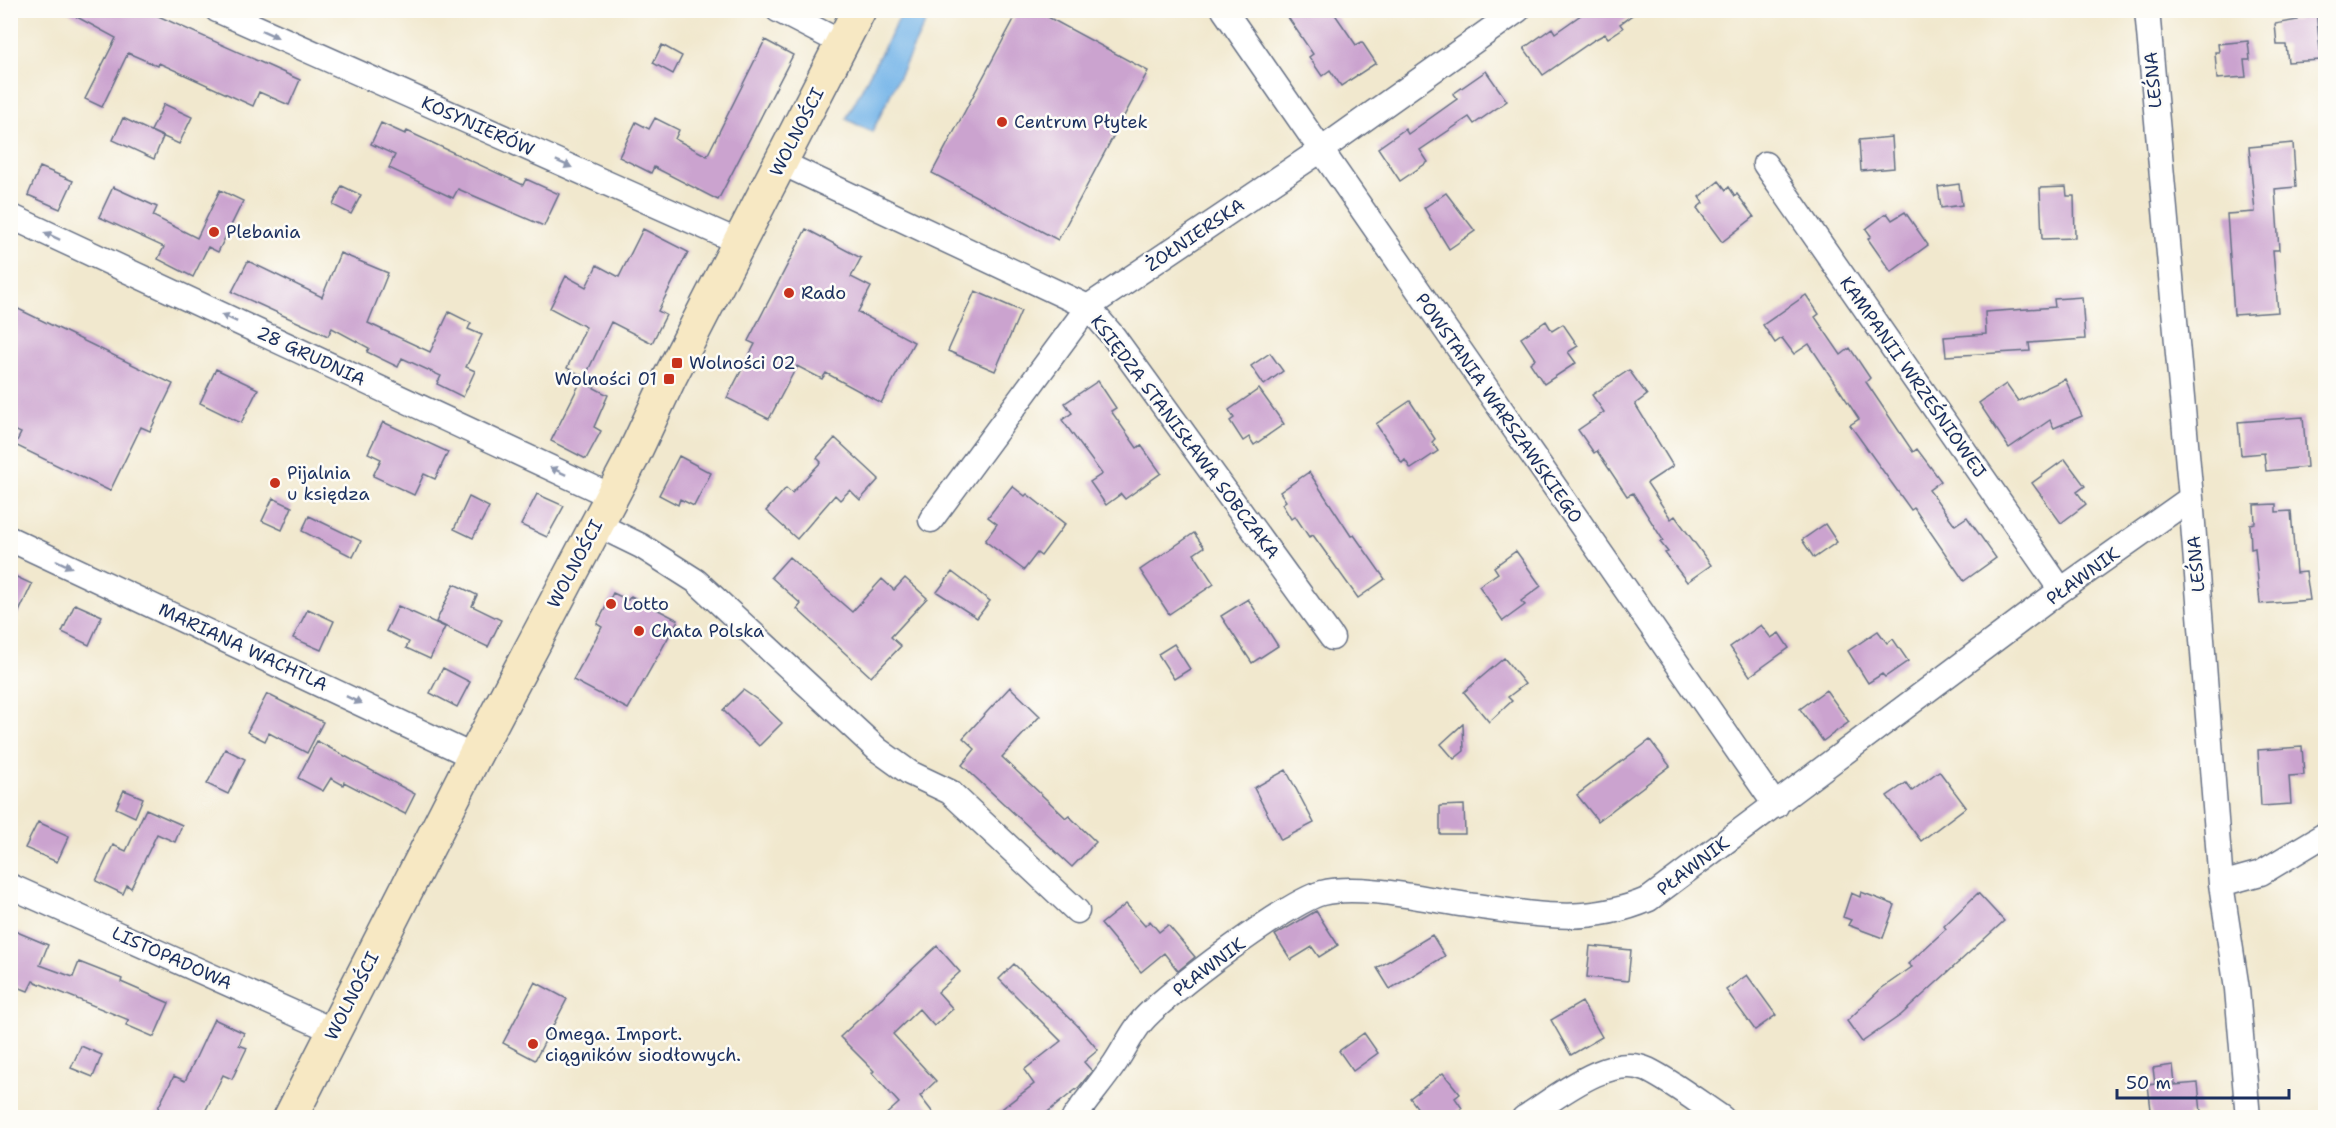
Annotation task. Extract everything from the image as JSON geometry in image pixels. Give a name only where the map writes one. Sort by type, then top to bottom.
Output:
[{"type":"street","name":"KOSYNIERÓW","points":[[217,10],[739,242]]},
{"type":"street","points":[[778,10],[842,43]]},
{"type":"street","name":"WOLNOŚCI","points":[[290,1118],[859,10]]},
{"type":"street","name":"POWSTANIA WARSZAWSKIEGO","points":[[1224,10],[1776,806]]},
{"type":"street","name":"ŻOŁNIERSKA","points":[[931,520],[1088,307],[1321,150],[1518,10]]},
{"type":"street","name":"LEŚNA","points":[[2147,10],[2191,498],[2221,884],[2237,989],[2248,1118]]},
{"type":"street","name":"KSIĘDZA STANISŁAWA SOBCZAKA","points":[[782,163],[1088,307],[1113,336],[1332,638]]},
{"type":"street","name":"KAMPANII WRZEŚNIOWEJ","points":[[1765,164],[2061,590]]},
{"type":"street","name":"28 GRUDNIA","points":[[10,216],[603,510],[641,546],[696,581],[878,750],[910,773],[950,792],[1077,911]]},
{"type":"street","name":"PŁAWNIK","points":[[1074,1118],[1154,1008],[1248,938],[1302,902],[1321,893],[1361,891],[1530,914],[1590,916],[1613,913],[1665,890],[2061,590],[2191,498]]},
{"type":"street","name":"MARIANA WACHTLA","points":[[10,539],[474,756]]},
{"type":"street","points":[[2221,884],[2261,873],[2325,834]]},
{"type":"street","name":"LISTOPADOWA","points":[[10,886],[334,1031]]},
{"type":"street","points":[[1524,1118],[1590,1077],[1616,1066],[1632,1066],[1648,1070],[1722,1118]]},
{"type":"water","points":[[903,11],[931,11],[872,132],[846,119]]},
{"type":"building","points":[[64,10],[145,10],[300,80],[289,105],[259,92],[253,106],[159,63],[158,66],[128,53],[102,107],[85,99],[116,38]]},
{"type":"building","points":[[1019,10],[1035,10],[1148,71],[1058,240],[932,173]]},
{"type":"building","points":[[1283,10],[1332,10],[1356,45],[1362,42],[1376,63],[1341,86],[1330,70],[1322,76],[1309,57],[1313,54]]},
{"type":"building","points":[[1588,10],[1639,10],[1620,24],[1623,28],[1608,38],[1605,34],[1594,40],[1543,75],[1524,48],[1552,28],[1555,33]]},
{"type":"building","points":[[2297,10],[2316,10],[2321,60],[2288,62],[2286,45],[2277,45],[2275,24],[2298,20]]},
{"type":"building","points":[[765,40],[793,55],[718,200],[654,167],[651,173],[619,157],[636,122],[649,129],[655,118],[679,130],[675,139],[707,156]]},
{"type":"building","points":[[2248,41],[2250,60],[2244,60],[2246,77],[2217,79],[2215,52],[2219,52],[2218,44]]},
{"type":"building","points":[[662,45],[682,56],[673,74],[653,63]]},
{"type":"building","points":[[1486,71],[1507,101],[1474,124],[1469,117],[1420,150],[1428,162],[1400,181],[1378,148],[1405,129],[1408,134],[1457,99],[1453,94]]},
{"type":"building","points":[[164,104],[192,117],[179,144],[151,131]]},
{"type":"building","points":[[123,118],[163,137],[154,159],[113,140]]},
{"type":"building","points":[[381,123],[405,134],[407,131],[523,185],[526,179],[559,194],[544,226],[458,189],[453,198],[389,168],[395,155],[371,144]]},
{"type":"building","points":[[1892,137],[1894,168],[1861,171],[1859,140]]},
{"type":"building","points":[[2293,143],[2296,187],[2275,189],[2279,250],[2273,250],[2278,312],[2234,315],[2227,214],[2255,212],[2249,147]]},
{"type":"building","points":[[40,167],[73,181],[60,209],[28,195]]},
{"type":"building","points":[[1719,181],[1726,190],[1729,187],[1735,196],[1737,194],[1754,217],[1722,242],[1697,208],[1703,203],[1699,197]]},
{"type":"building","points":[[1959,184],[1962,205],[1941,208],[1938,187]]},
{"type":"building","points":[[342,186],[361,195],[351,214],[333,205]]},
{"type":"building","points":[[113,187],[157,207],[153,216],[197,238],[220,190],[243,201],[218,252],[208,247],[193,277],[158,259],[164,247],[99,217]]},
{"type":"building","points":[[2066,187],[2067,196],[2074,196],[2075,238],[2042,239],[2040,188]]},
{"type":"building","points":[[1446,193],[1475,231],[1449,249],[1424,208]]},
{"type":"building","points":[[1905,212],[1928,245],[1891,272],[1868,239],[1871,236],[1866,229],[1887,213],[1892,220]]},
{"type":"building","points":[[643,229],[688,252],[658,311],[666,315],[652,343],[611,322],[585,377],[567,368],[586,327],[550,308],[566,276],[586,287],[597,265],[619,277]]},
{"type":"building","points":[[806,229],[861,258],[851,277],[871,287],[858,312],[914,342],[881,403],[826,373],[822,379],[797,366],[769,419],[727,398],[755,344],[748,341]]},
{"type":"building","points":[[340,253],[388,273],[368,323],[430,352],[449,312],[471,323],[468,329],[482,335],[466,367],[475,371],[463,397],[437,384],[441,376],[402,358],[398,367],[367,352],[369,348],[332,328],[328,336],[232,292],[248,261],[322,297]]},
{"type":"building","points":[[975,291],[1021,311],[995,371],[948,351]]},
{"type":"building","points":[[1806,295],[1819,314],[1815,317],[1841,355],[1850,348],[1870,378],[1866,382],[1913,452],[1917,449],[1941,481],[1929,490],[1955,525],[1967,517],[1996,558],[1964,581],[1914,508],[1911,510],[1850,425],[1859,419],[1809,344],[1794,354],[1782,338],[1775,343],[1763,325]]},
{"type":"building","points":[[2082,297],[2085,339],[2029,343],[2030,351],[1946,356],[1944,337],[1986,334],[1985,312],[2055,307],[2054,299]]},
{"type":"building","points":[[10,305],[173,384],[150,431],[141,427],[110,491],[15,445],[21,433],[10,428]]},
{"type":"building","points":[[1546,321],[1552,331],[1563,324],[1578,346],[1568,352],[1576,363],[1544,384],[1530,363],[1535,359],[1521,338]]},
{"type":"building","points":[[1270,353],[1283,371],[1264,385],[1251,366]]},
{"type":"building","points":[[216,369],[258,389],[241,423],[200,403]]},
{"type":"building","points":[[1629,370],[1647,395],[1635,404],[1673,466],[1647,483],[1671,519],[1675,516],[1711,565],[1687,582],[1665,553],[1668,552],[1660,542],[1663,540],[1633,493],[1627,496],[1597,451],[1594,453],[1578,430],[1604,412],[1592,395]]},
{"type":"building","points":[[2065,379],[2082,416],[2054,428],[2050,420],[2009,448],[1979,403],[2006,384],[2018,401]]},
{"type":"building","points":[[581,381],[608,395],[594,427],[601,431],[586,459],[551,441]]},
{"type":"building","points":[[1098,381],[1116,408],[1111,411],[1137,448],[1141,445],[1161,473],[1125,499],[1121,494],[1106,505],[1090,482],[1102,474],[1062,420],[1072,413],[1065,403]]},
{"type":"building","points":[[1259,389],[1284,424],[1254,445],[1249,437],[1243,441],[1230,421],[1234,418],[1229,410]]},
{"type":"building","points":[[1410,401],[1435,439],[1432,442],[1438,451],[1411,469],[1405,460],[1402,463],[1376,424]]},
{"type":"building","points":[[2303,417],[2307,467],[2266,471],[2264,453],[2241,455],[2238,422]]},
{"type":"building","points":[[383,422],[448,452],[435,479],[424,474],[414,495],[373,476],[381,459],[368,453]]},
{"type":"building","points":[[835,438],[879,479],[860,500],[850,490],[840,500],[835,495],[797,539],[766,511],[786,488],[792,493],[821,462],[817,458]]},
{"type":"building","points":[[679,456],[711,473],[694,506],[680,499],[678,505],[659,495]]},
{"type":"building","points":[[2065,459],[2085,486],[2077,492],[2086,504],[2061,523],[2032,483]]},
{"type":"building","points":[[1309,472],[1351,536],[1354,535],[1385,579],[1358,598],[1313,535],[1309,537],[1295,516],[1291,519],[1282,504],[1286,501],[1280,492]]},
{"type":"building","points":[[1012,486],[1025,496],[1027,494],[1065,524],[1041,556],[1037,553],[1024,570],[985,541],[997,524],[988,517]]},
{"type":"building","points":[[537,494],[564,506],[547,537],[521,525]]},
{"type":"building","points":[[469,497],[489,507],[473,538],[454,529]]},
{"type":"building","points":[[273,498],[292,507],[282,530],[262,521]]},
{"type":"building","points":[[2276,504],[2276,512],[2291,511],[2296,573],[2306,572],[2310,600],[2260,604],[2255,548],[2251,549],[2250,524],[2255,523],[2254,505]]},
{"type":"building","points":[[309,516],[361,541],[353,557],[302,531]]},
{"type":"building","points":[[1825,524],[1837,542],[1814,558],[1802,540]]},
{"type":"building","points":[[1194,533],[1204,547],[1194,554],[1214,584],[1169,614],[1140,570]]},
{"type":"building","points":[[1516,551],[1541,586],[1521,601],[1525,605],[1503,621],[1479,586],[1498,573],[1494,567]]},
{"type":"building","points":[[789,557],[852,612],[882,579],[894,590],[905,578],[927,598],[891,637],[901,646],[871,677],[797,609],[801,604],[771,577]]},
{"type":"building","points":[[952,572],[990,601],[977,618],[937,592]]},
{"type":"building","points":[[10,574],[32,584],[10,631]]},
{"type":"building","points":[[454,584],[477,595],[472,606],[501,620],[488,647],[436,622]]},
{"type":"building","points":[[613,593],[628,600],[631,596],[678,620],[628,709],[573,680],[602,627],[597,624]]},
{"type":"building","points":[[1248,599],[1278,646],[1252,663],[1221,616]]},
{"type":"building","points":[[75,604],[102,616],[89,645],[62,632]]},
{"type":"building","points":[[398,606],[445,627],[430,659],[406,648],[409,642],[386,631]]},
{"type":"building","points":[[308,609],[334,621],[321,650],[293,638]]},
{"type":"building","points":[[1761,625],[1771,638],[1779,633],[1789,648],[1750,676],[1730,647]]},
{"type":"building","points":[[1878,631],[1887,643],[1893,639],[1908,661],[1885,677],[1882,674],[1868,683],[1848,651]]},
{"type":"building","points":[[1174,644],[1190,669],[1174,679],[1158,654]]},
{"type":"building","points":[[1504,658],[1525,684],[1508,697],[1512,701],[1489,722],[1464,692]]},
{"type":"building","points":[[443,668],[470,682],[457,707],[430,693]]},
{"type":"building","points":[[1010,687],[1040,716],[1002,757],[1066,818],[1069,816],[1096,842],[1072,867],[962,765],[975,749],[963,738]]},
{"type":"building","points":[[743,690],[759,701],[782,723],[759,746],[723,710]]},
{"type":"building","points":[[1826,690],[1849,722],[1823,741],[1800,709]]},
{"type":"building","points":[[267,694],[323,722],[307,753],[269,733],[265,741],[247,732]]},
{"type":"building","points":[[1463,724],[1464,751],[1454,759],[1441,744]]},
{"type":"building","points":[[1650,740],[1670,766],[1598,821],[1577,795]]},
{"type":"building","points":[[317,741],[415,794],[405,814],[344,782],[343,785],[331,778],[323,791],[298,778]]},
{"type":"building","points":[[2302,747],[2304,775],[2289,776],[2291,804],[2261,806],[2258,750]]},
{"type":"building","points":[[225,749],[245,759],[228,794],[207,784]]},
{"type":"building","points":[[1286,770],[1314,823],[1281,840],[1254,788]]},
{"type":"building","points":[[1939,771],[1966,807],[1921,841],[1887,796],[1906,783],[1912,791]]},
{"type":"building","points":[[124,790],[143,798],[135,817],[116,808]]},
{"type":"building","points":[[1464,805],[1465,834],[1440,834],[1440,806]]},
{"type":"building","points":[[146,809],[182,825],[175,842],[157,834],[131,888],[127,885],[123,894],[96,881],[113,845],[126,851]]},
{"type":"building","points":[[38,822],[69,836],[57,862],[25,848]]},
{"type":"building","points":[[1861,892],[1895,905],[1883,938],[1848,925],[1851,920],[1843,917],[1851,893],[1860,897]]},
{"type":"building","points":[[1978,893],[2004,921],[1901,1015],[1862,1042],[1847,1021],[1882,988],[1912,967],[1908,964],[1946,929],[1944,926]]},
{"type":"building","points":[[1126,904],[1145,926],[1150,921],[1159,932],[1168,925],[1195,957],[1178,971],[1164,953],[1141,972],[1101,924]]},
{"type":"building","points":[[1316,911],[1338,945],[1319,957],[1312,947],[1291,960],[1275,935]]},
{"type":"building","points":[[10,929],[48,945],[40,965],[73,977],[79,962],[122,979],[121,982],[169,1003],[154,1037],[126,1025],[129,1020],[33,981],[28,991],[10,984]]},
{"type":"building","points":[[1432,935],[1445,956],[1390,989],[1377,968]]},
{"type":"building","points":[[937,946],[960,972],[938,992],[953,1009],[934,1026],[919,1009],[893,1034],[936,1081],[920,1096],[937,1118],[882,1118],[899,1103],[872,1073],[874,1071],[840,1037]]},
{"type":"building","points":[[1590,946],[1631,950],[1628,981],[1587,977]]},
{"type":"building","points":[[1014,964],[1077,1025],[1098,1050],[1084,1062],[1092,1071],[1079,1087],[1040,1118],[990,1118],[1034,1084],[1024,1070],[1061,1041],[999,979]]},
{"type":"building","points":[[1747,975],[1776,1015],[1755,1030],[1726,990]]},
{"type":"building","points":[[535,982],[567,999],[535,1060],[503,1043]]},
{"type":"building","points":[[1582,1002],[1602,1037],[1571,1055],[1551,1020]]},
{"type":"building","points":[[214,1019],[244,1033],[239,1045],[247,1048],[232,1079],[223,1075],[202,1118],[153,1118],[174,1076],[185,1081]]},
{"type":"building","points":[[1364,1033],[1378,1053],[1353,1071],[1339,1051]]},
{"type":"building","points":[[81,1046],[102,1055],[93,1077],[71,1068]]},
{"type":"building","points":[[2173,1065],[2175,1085],[2198,1083],[2201,1112],[2188,1114],[2188,1118],[2152,1118],[2148,1085],[2155,1084],[2153,1068]]},
{"type":"building","points":[[1443,1073],[1460,1094],[1455,1098],[1462,1108],[1450,1118],[1425,1118],[1410,1098]]},
{"type":"place","name":"Centrum Płytek","points":[[1002,122]]},
{"type":"place","name":"Plebania","points":[[214,232]]},
{"type":"place","name":"Rado","points":[[789,293]]},
{"type":"place","name":"Wolności 02","points":[[677,363]]},
{"type":"place","name":"Wolności 01","points":[[669,379]]},
{"type":"place","name":"Pijalnia u księdza","points":[[275,483]]},
{"type":"place","name":"Lotto","points":[[611,604]]},
{"type":"place","name":"Chata Polska","points":[[639,631]]},
{"type":"place","name":"Omega. Import. ciągników siodłowych.","points":[[533,1044]]}]
